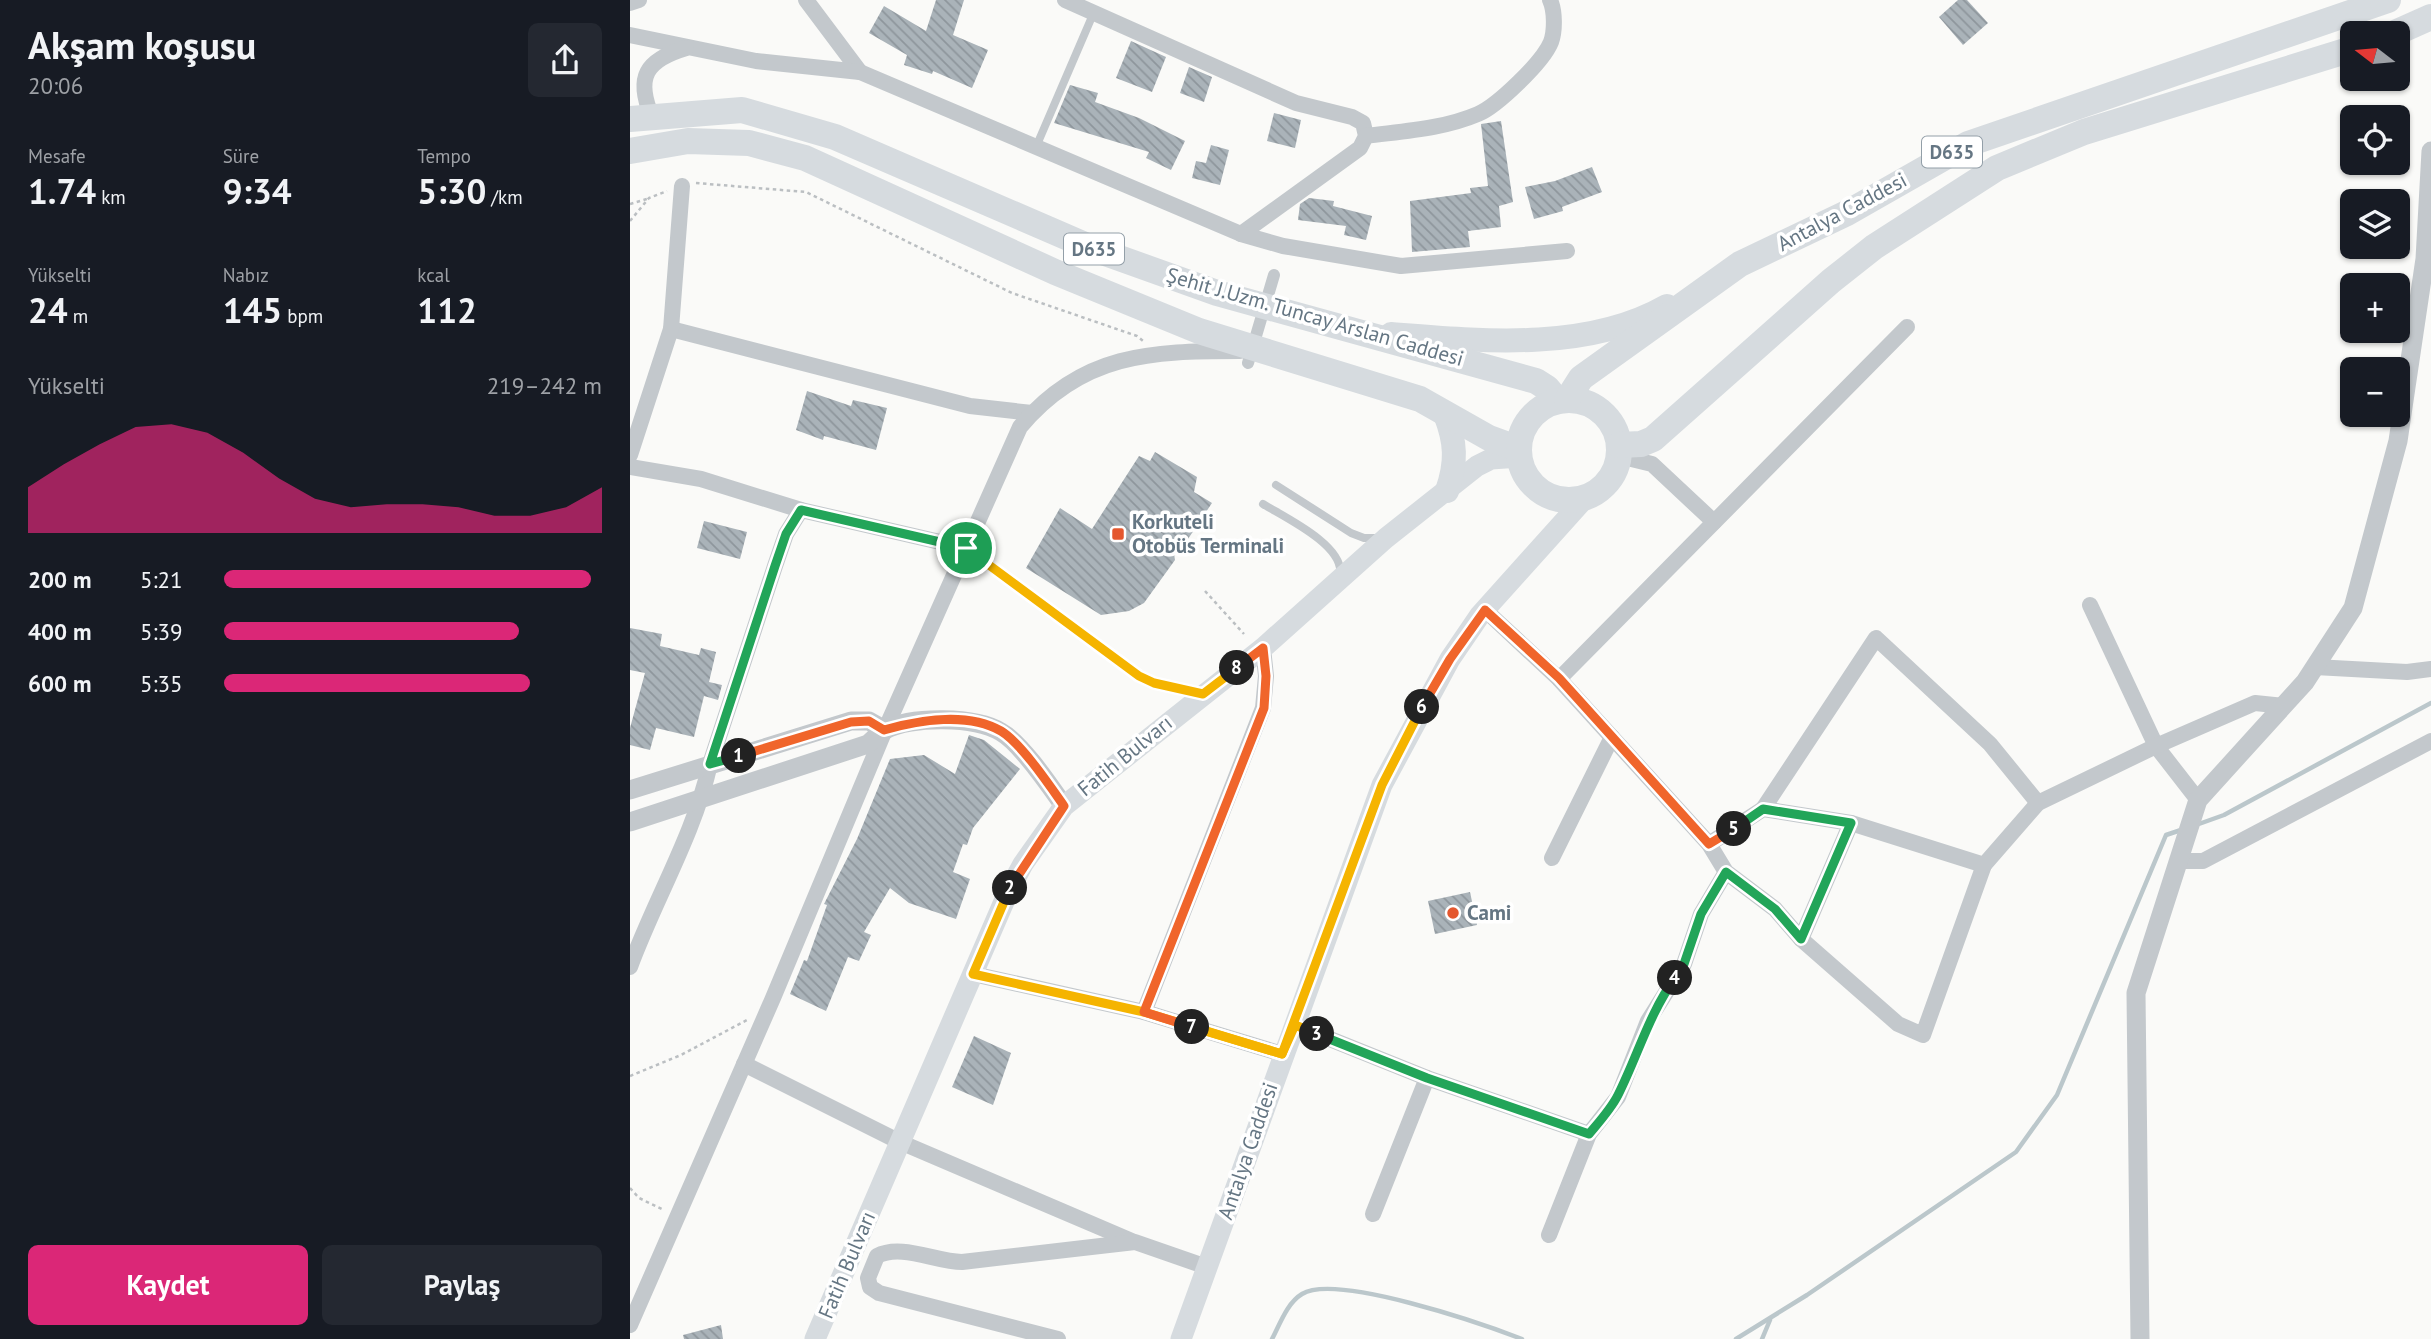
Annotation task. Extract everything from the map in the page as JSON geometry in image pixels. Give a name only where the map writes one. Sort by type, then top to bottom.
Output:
[{"type":"highway","name":"Antalya Caddesi","points":[[1562,400],[1581,378],[1738,266],[1847,214],[1968,144],[2388,0]]},
{"type":"highway","points":[[2410,26],[2431,17]]},
{"type":"highway","name":"Antalya Caddesi","points":[[1619,450],[1653,439],[1831,281],[1874,247],[1997,168],[2084,132],[2340,53]]},
{"type":"highway","name":"Şehit J.Uzm. Tuncay Arslan Caddesi","points":[[641,118],[742,110],[835,137],[1094,249],[1217,293],[1536,381],[1562,400]]},
{"type":"highway","name":"Şehit J.Uzm. Tuncay Arslan Caddesi","points":[[630,151],[688,141],[749,142],[804,158],[1067,277],[1255,357],[1420,400],[1519,453]]},
{"type":"highway","name":"D635","points":[[1519,453],[1522,433],[1531,418],[1543,407],[1562,400],[1584,402],[1599,409],[1615,428],[1619,450]]},
{"type":"highway","points":[[1519,453],[1529,480],[1547,495],[1563,500],[1587,497],[1607,483],[1619,450]]},
{"type":"main road","points":[[1356,332],[1447,338],[1563,338],[1642,321],[1738,266]]},
{"type":"main road","points":[[1445,414],[1455,452],[1454,473],[1447,491]]},
{"type":"main road","name":"Fatih Bulvarı","points":[[815,1339],[1018,872],[1064,806],[1263,648],[1386,538],[1477,466],[1491,459],[1519,453]]},
{"type":"main road","name":"Antalya Caddesi","points":[[1181,1339],[1282,1054],[1382,785],[1450,659],[1485,610],[1587,497]]},
{"type":"street","points":[[630,3],[639,0]]},
{"type":"street","points":[[806,0],[860,72]]},
{"type":"street","points":[[1065,0],[1296,103],[1352,117],[1363,123],[1366,136],[1360,148],[1241,234]]},
{"type":"street","points":[[1366,136],[1445,125],[1480,113],[1503,96],[1545,54],[1552,40],[1553,7],[1550,0]]},
{"type":"street","points":[[630,35],[756,61],[860,72],[1241,234],[1283,246],[1401,267],[1567,251]]},
{"type":"street","points":[[641,118],[643,89],[648,69],[662,55],[690,47]]},
{"type":"street","points":[[2140,1339],[2136,993],[2196,804],[2284,706],[2315,667],[2353,608],[2398,441],[2425,259],[2431,151]]},
{"type":"street","points":[[630,455],[671,329],[682,186]]},
{"type":"street","points":[[630,1325],[744,1064],[884,730],[1020,427],[1040,403],[1098,367],[1130,356],[1155,354],[1255,357],[1274,275]]},
{"type":"street","points":[[1559,678],[1907,327]]},
{"type":"street","points":[[671,329],[970,405],[1032,413]]},
{"type":"street","points":[[1619,450],[1652,464],[1714,522]]},
{"type":"street","points":[[630,467],[701,479],[801,510],[966,548]]},
{"type":"street","points":[[630,967],[646,923],[703,798],[710,764],[775,566],[786,534],[801,510]]},
{"type":"street","points":[[2090,605],[2156,746],[2196,804]]},
{"type":"street","points":[[1485,610],[1559,678],[1709,844],[1726,872],[1775,909],[1801,939],[1898,1024],[1923,1035],[1984,865],[2038,803],[2156,746],[2255,703],[2284,706]]},
{"type":"street","points":[[1709,844],[1763,809],[1876,638],[1990,744],[2038,803]]},
{"type":"street","points":[[1144,1012],[1264,708],[1266,676],[1263,648]]},
{"type":"street","points":[[2315,667],[2407,672],[2431,669]]},
{"type":"street","points":[[630,790],[851,722],[869,721],[884,730]]},
{"type":"street","points":[[630,822],[868,744],[884,730],[911,723],[968,721],[1002,732],[1040,773],[1064,806]]},
{"type":"street","points":[[1552,858],[1612,737]]},
{"type":"street","points":[[2180,857],[2203,861],[2431,741]]},
{"type":"street","points":[[1763,809],[1851,823],[1984,865]]},
{"type":"street","points":[[1801,939],[1851,823]]},
{"type":"street","points":[[1549,1235],[1589,1134],[1618,1097],[1648,1021],[1684,964],[1701,914],[1726,872]]},
{"type":"street","points":[[973,974],[1144,1012],[1282,1054]]},
{"type":"street","points":[[1295,1025],[1427,1078],[1589,1134]]},
{"type":"street","points":[[744,1064],[900,1142],[1135,1242],[1207,1267]]},
{"type":"street","points":[[1373,1214],[1427,1078]]},
{"type":"street","points":[[859,1237],[885,1252],[962,1262],[1135,1242]]},
{"type":"street","points":[[885,1252],[877,1256],[868,1278],[870,1287],[879,1293],[1058,1339]]},
{"type":"lane","points":[[1036,147],[1094,12]]},
{"type":"lane","points":[[1276,485],[1351,533],[1364,538],[1386,538]]},
{"type":"lane","points":[[1263,504],[1327,545],[1340,568],[1338,582]]},
{"type":"lane","points":[[966,548],[1139,676],[1154,683],[1203,694]]},
{"type":"path","points":[[630,204],[700,182],[806,192],[1012,293],[1137,336],[1155,354]]},
{"type":"path","points":[[630,221],[649,198]]},
{"type":"path","points":[[1205,591],[1244,634]]},
{"type":"path","points":[[630,1076],[681,1055],[748,1019]]},
{"type":"path","points":[[630,1188],[639,1198],[677,1215]]},
{"type":"building","points":[[936,0],[964,0],[953,35],[988,50],[972,88],[933,71],[932,74],[904,65],[907,55],[869,33],[884,6],[926,31]]},
{"type":"building","points":[[1958,0],[1967,0],[1988,23],[1963,45],[1939,17]]},
{"type":"building","points":[[1131,41],[1166,57],[1152,92],[1116,78]]},
{"type":"building","points":[[1189,67],[1212,77],[1204,102],[1180,93]]},
{"type":"building","points":[[1070,85],[1098,93],[1095,102],[1139,118],[1185,141],[1171,170],[1146,158],[1149,152],[1054,123]]},
{"type":"building","points":[[1274,113],[1301,120],[1295,148],[1267,141]]},
{"type":"building","points":[[1501,121],[1513,202],[1499,206],[1501,227],[1468,231],[1470,247],[1412,252],[1410,201],[1471,193],[1470,188],[1488,186],[1481,124]]},
{"type":"building","points":[[1211,145],[1229,150],[1220,185],[1192,178],[1196,161],[1206,163]]},
{"type":"building","points":[[1592,167],[1602,192],[1562,207],[1563,211],[1534,219],[1525,187],[1555,181]]},
{"type":"building","points":[[1309,198],[1334,201],[1333,206],[1372,216],[1366,240],[1344,235],[1346,226],[1298,220],[1300,204]]},
{"type":"building","points":[[807,391],[851,406],[853,400],[887,408],[876,450],[824,436],[823,440],[796,430]]},
{"type":"building","name":"Korkuteli Otobüs Terminali","points":[[1155,452],[1197,477],[1194,492],[1212,503],[1188,539],[1173,548],[1175,560],[1144,603],[1129,611],[1101,615],[1026,568],[1060,508],[1092,529],[1139,456],[1150,461]]},
{"type":"building","points":[[704,521],[747,532],[740,559],[697,548]]},
{"type":"building","points":[[630,628],[662,634],[660,646],[699,655],[701,648],[716,652],[709,682],[722,685],[718,700],[704,696],[694,737],[656,728],[650,750],[630,745],[630,728],[645,673],[630,670]]},
{"type":"building","points":[[969,735],[984,740],[1020,769],[973,828],[967,845],[963,844],[953,872],[970,879],[956,919],[909,903],[890,888],[864,932],[871,935],[859,961],[848,957],[826,1011],[790,994],[804,960],[807,961],[827,905],[824,904],[857,839],[890,759],[924,755],[955,774]]},
{"type":"building","name":"Cami","points":[[1470,892],[1477,925],[1435,934],[1428,901]]},
{"type":"building","points":[[974,1036],[1011,1053],[993,1105],[952,1087]]},
{"type":"building","points":[[721,1325],[723,1339],[684,1339],[683,1335]]},
{"type":"waterway","points":[[2196,825],[2224,815],[2431,703]]},
{"type":"waterway","points":[[1736,1339],[1807,1295],[2016,1152],[2057,1095],[2166,835],[2181,830]]},
{"type":"waterway","points":[[1272,1339],[1292,1303],[1302,1294],[1320,1289],[1345,1290],[1410,1303],[1522,1339]]},
{"type":"waterway","points":[[1762,1339],[1770,1320]]},
{"type":"place","name":"Korkuteli Otobüs Terminali","points":[[1118,534]]},
{"type":"place","name":"Cami","points":[[1453,913]]},
{"type":"route","points":[[966,548],[801,510],[786,534],[710,764],[851,722],[869,721],[884,730],[911,723],[968,721],[1002,732],[1040,773],[1064,806],[1023,863],[973,974],[1144,1012],[1282,1054],[1295,1025],[1427,1078],[1589,1134],[1618,1097],[1648,1021],[1659,999],[1684,964],[1701,914],[1726,872],[1775,909],[1801,939],[1851,823],[1763,809],[1709,844],[1559,678],[1485,610],[1450,659],[1382,785],[1282,1054],[1213,1033],[1144,1012],[1264,708],[1266,676],[1263,648],[1203,694],[1154,683],[1139,676],[966,548]]}]
